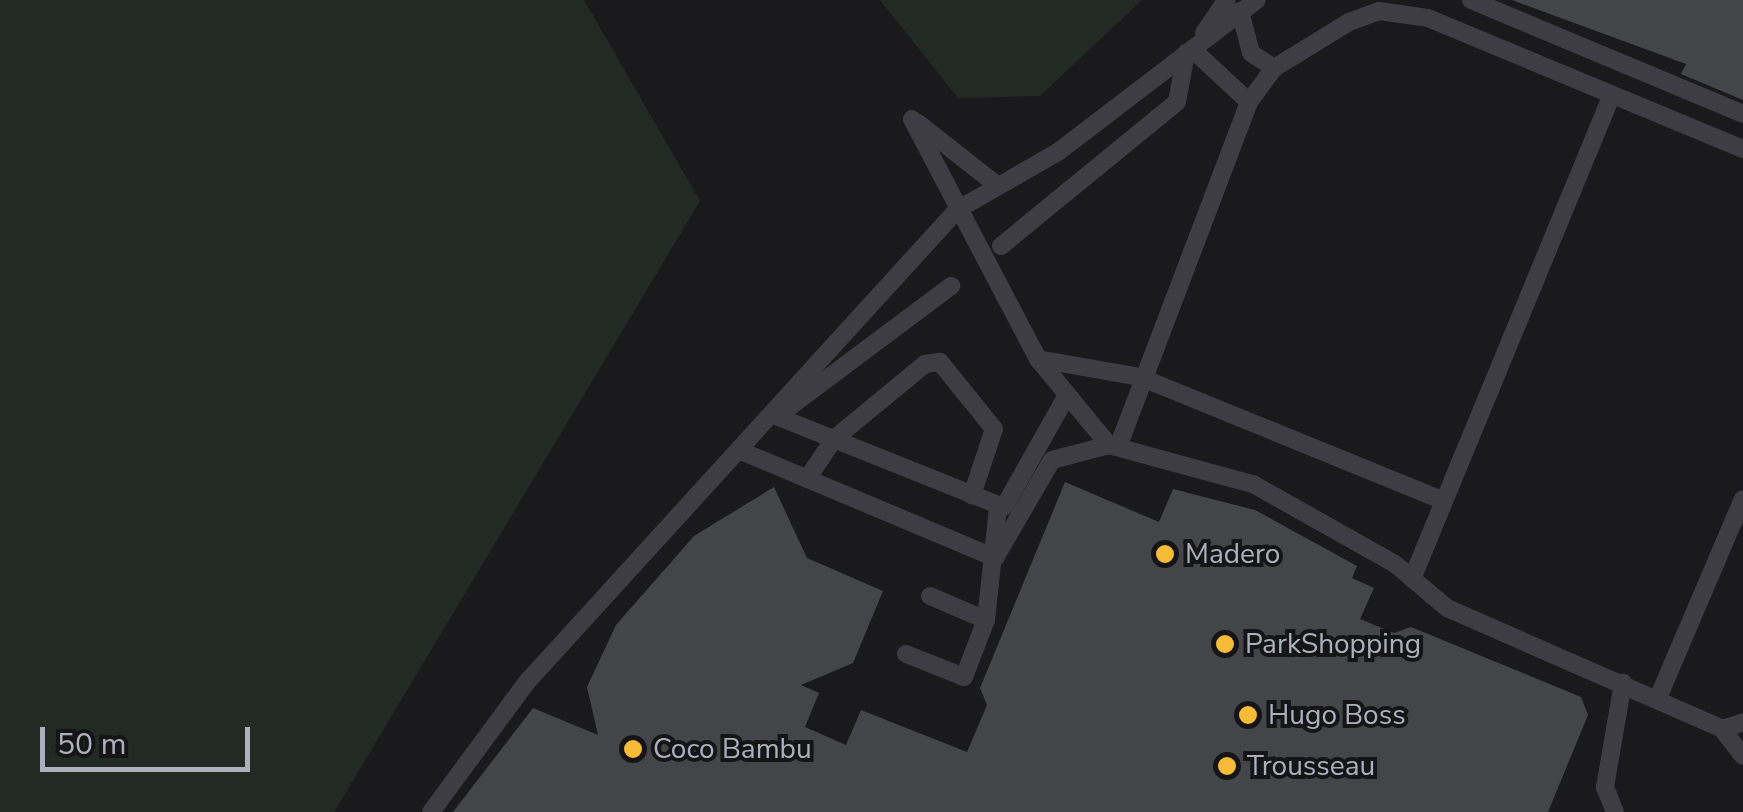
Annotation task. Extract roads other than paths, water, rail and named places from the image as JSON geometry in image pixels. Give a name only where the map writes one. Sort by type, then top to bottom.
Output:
[{"type":"lane","points":[[778,415],[829,342],[957,210],[993,182],[1058,152],[1191,50],[1233,5],[1257,0]]},
{"type":"lane","points":[[1471,0],[1743,114]]},
{"type":"lane","points":[[1233,5],[1251,53],[1274,68]]},
{"type":"lane","points":[[1114,446],[1248,102],[1274,68],[1380,5],[1428,18],[1743,148]]},
{"type":"lane","points":[[1191,50],[1248,102]]},
{"type":"lane","points":[[1001,246],[1177,102],[1191,50]]},
{"type":"lane","points":[[1412,579],[1611,96]]},
{"type":"lane","points":[[993,182],[912,118],[1038,358],[1066,397],[1114,446]]},
{"type":"lane","points":[[431,812],[526,683],[741,451],[778,415],[951,286]]},
{"type":"lane","points":[[1038,358],[1140,377],[1444,502]]},
{"type":"lane","points":[[807,479],[834,439],[925,364],[940,362],[994,430],[972,495]]},
{"type":"lane","points":[[995,558],[1046,457],[1066,397]]},
{"type":"lane","points":[[778,415],[998,507],[1010,505],[1046,457],[1114,446],[1253,484],[1412,579],[1447,608],[1722,729],[1743,756]]},
{"type":"lane","points":[[741,451],[995,558]]},
{"type":"lane","points":[[1658,698],[1743,499]]},
{"type":"lane","points":[[906,654],[961,678],[986,620],[998,507]]},
{"type":"lane","points":[[930,596],[986,620]]},
{"type":"lane","points":[[1615,812],[1605,787],[1623,683]]},
{"type":"lane","points":[[1722,729],[1743,722]]},
{"type":"place","name":"Madero","points":[[1165,554]]},
{"type":"place","name":"ParkShopping","points":[[1225,644]]},
{"type":"place","name":"Hugo Boss","points":[[1248,715]]},
{"type":"place","name":"Coco Bambu","points":[[633,749]]},
{"type":"place","name":"Trousseau","points":[[1227,766]]}]
